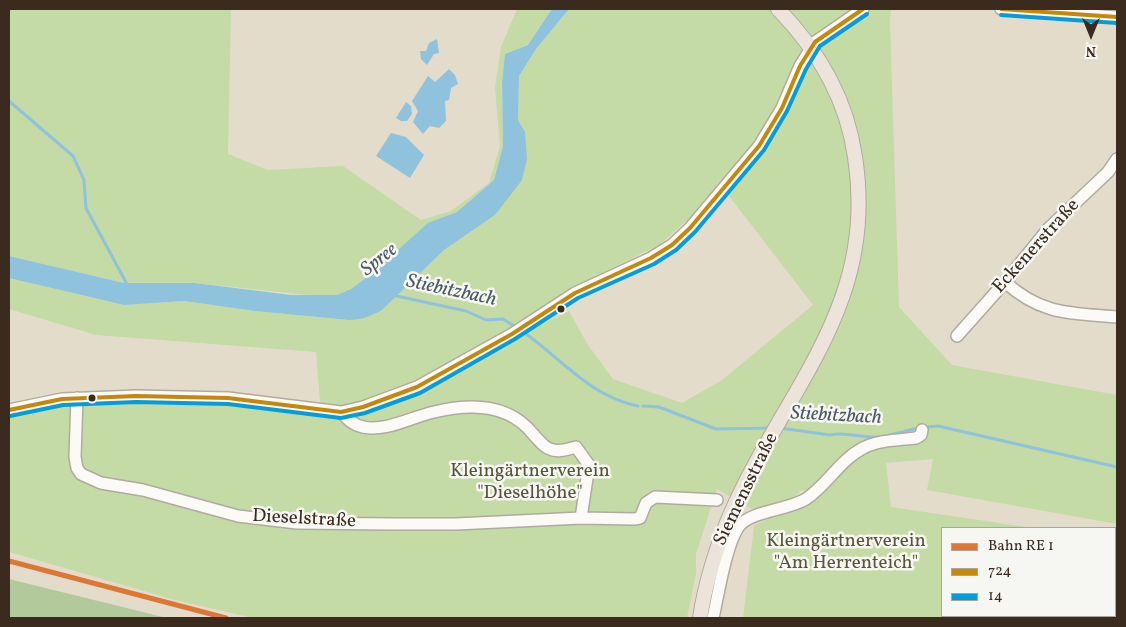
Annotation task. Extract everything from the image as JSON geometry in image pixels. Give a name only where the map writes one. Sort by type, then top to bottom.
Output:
[{"type":"main road","name":"Siemensstraße","points":[[700,618],[715,554],[728,519],[762,454],[818,356],[840,305],[851,270],[859,226],[859,179],[848,122],[830,78],[810,48],[778,9]]},
{"type":"street","points":[[9,410],[48,401],[136,396],[228,398],[341,412],[362,407],[417,387],[515,333],[575,293],[651,258],[682,236],[762,141],[782,108],[795,75],[810,48],[825,34],[863,9]]},
{"type":"street","points":[[1001,9],[1117,17]]},
{"type":"street","name":"Eckenerstraße","points":[[957,336],[1005,282],[1049,228],[1108,172],[1117,158]]},
{"type":"street","points":[[1005,282],[1019,294],[1042,307],[1117,317]]},
{"type":"street","name":"Dieselstraße","points":[[77,398],[75,457],[77,468],[81,474],[101,483],[143,490],[220,512],[297,523],[456,524],[581,518],[640,518],[646,503],[655,497],[718,500]]},
{"type":"street","points":[[341,412],[356,425],[372,428],[399,423],[433,412],[459,408],[488,408],[505,412],[520,420],[540,443],[550,450],[563,451],[576,447],[587,460],[590,474],[581,518]]},
{"type":"street","points":[[713,618],[727,560],[736,532],[741,524],[747,520],[792,506],[808,498],[845,461],[866,447],[916,438],[921,435],[922,430]]},
{"type":"green space","points":[[9,9],[231,9],[228,154],[268,170],[343,166],[421,220],[451,211],[489,183],[500,146],[495,88],[501,47],[517,9],[552,9],[528,45],[505,54],[502,83],[503,146],[494,180],[457,212],[445,217],[351,289],[337,295],[317,296],[195,283],[124,283],[9,256]]},
{"type":"green space","points":[[569,9],[891,9],[899,307],[952,365],[1117,395],[1117,524],[927,490],[933,459],[886,463],[891,507],[1026,527],[941,527],[941,617],[1116,617],[1117,541],[1117,618],[743,618],[754,526],[803,505],[829,488],[800,491],[790,502],[755,511],[717,489],[696,554],[696,574],[687,618],[253,618],[175,600],[9,552],[9,415],[63,403],[150,401],[214,402],[332,416],[364,412],[420,391],[529,330],[569,311],[588,345],[613,379],[682,403],[722,380],[813,305],[729,196],[723,181],[696,212],[659,245],[567,290],[504,334],[415,384],[347,406],[331,407],[320,402],[316,352],[96,335],[9,309],[9,278],[124,305],[184,301],[255,311],[349,320],[374,314],[382,310],[444,250],[495,215],[525,132],[518,120],[519,76],[536,49]]},
{"type":"green space","points":[[9,579],[167,618],[9,618]]},
{"type":"water","points":[[552,9],[569,9],[536,49],[519,76],[518,120],[525,132],[527,159],[522,180],[495,215],[444,250],[382,310],[370,316],[349,320],[255,311],[184,301],[124,305],[9,278],[9,256],[124,283],[195,283],[291,295],[337,295],[351,289],[371,274],[428,223],[457,212],[494,180],[503,146],[502,83],[505,54],[528,45]]},
{"type":"water","points":[[437,39],[439,53],[434,54],[427,65],[421,59],[420,51],[426,51],[429,43]]},
{"type":"water","points":[[449,69],[455,75],[458,84],[451,88],[449,100],[445,101],[446,121],[439,128],[430,126],[423,134],[413,122],[418,111],[412,101],[428,76],[435,82]]},
{"type":"water","points":[[406,102],[411,106],[412,114],[407,121],[401,121],[396,118]]},
{"type":"water","points":[[391,133],[406,137],[424,155],[410,178],[376,156]]},
{"type":"waterway","points":[[9,101],[73,156],[84,180],[86,208],[128,286]]},
{"type":"waterway","name":"Stiebitzbach","points":[[392,295],[466,311],[486,320],[503,319],[517,328]]},
{"type":"waterway","name":"Stiebitzbach","points":[[522,331],[590,385],[605,394],[638,406]]},
{"type":"waterway","name":"Stiebitzbach","points":[[643,406],[659,407],[716,429],[771,428]]},
{"type":"waterway","name":"Stiebitzbach","points":[[886,436],[918,428],[938,426],[1117,467]]},
{"type":"waterway","name":"Stiebitzbach","points":[[780,428],[830,435],[843,434],[880,437]]},
{"type":"transit line","name":"724","points":[[9,410],[62,399],[136,396],[228,398],[341,412],[363,407],[417,387],[512,334],[575,293],[651,258],[672,245],[690,228],[759,146],[782,108],[800,66],[815,42],[863,9]]},
{"type":"transit line","name":"724","points":[[1001,9],[1117,17]]},
{"type":"transit line","name":"14","points":[[10,416],[63,405],[136,402],[228,404],[341,418],[365,413],[420,393],[515,339],[578,298],[654,264],[676,250],[695,232],[764,150],[787,111],[806,69],[820,46],[867,14]]},
{"type":"transit line","name":"14","points":[[1001,15],[1117,23]]},
{"type":"transit line","points":[[9,561],[226,618]]},
{"type":"water label","name":"Spree","points":[[380,261]]},
{"type":"park label","name":"Kleingärtnerverein \"Dieselhöhe\"","points":[[530,484]]},
{"type":"park label","name":"Kleingärtnerverein \"Am Herrenteich\"","points":[[846,554]]}]
